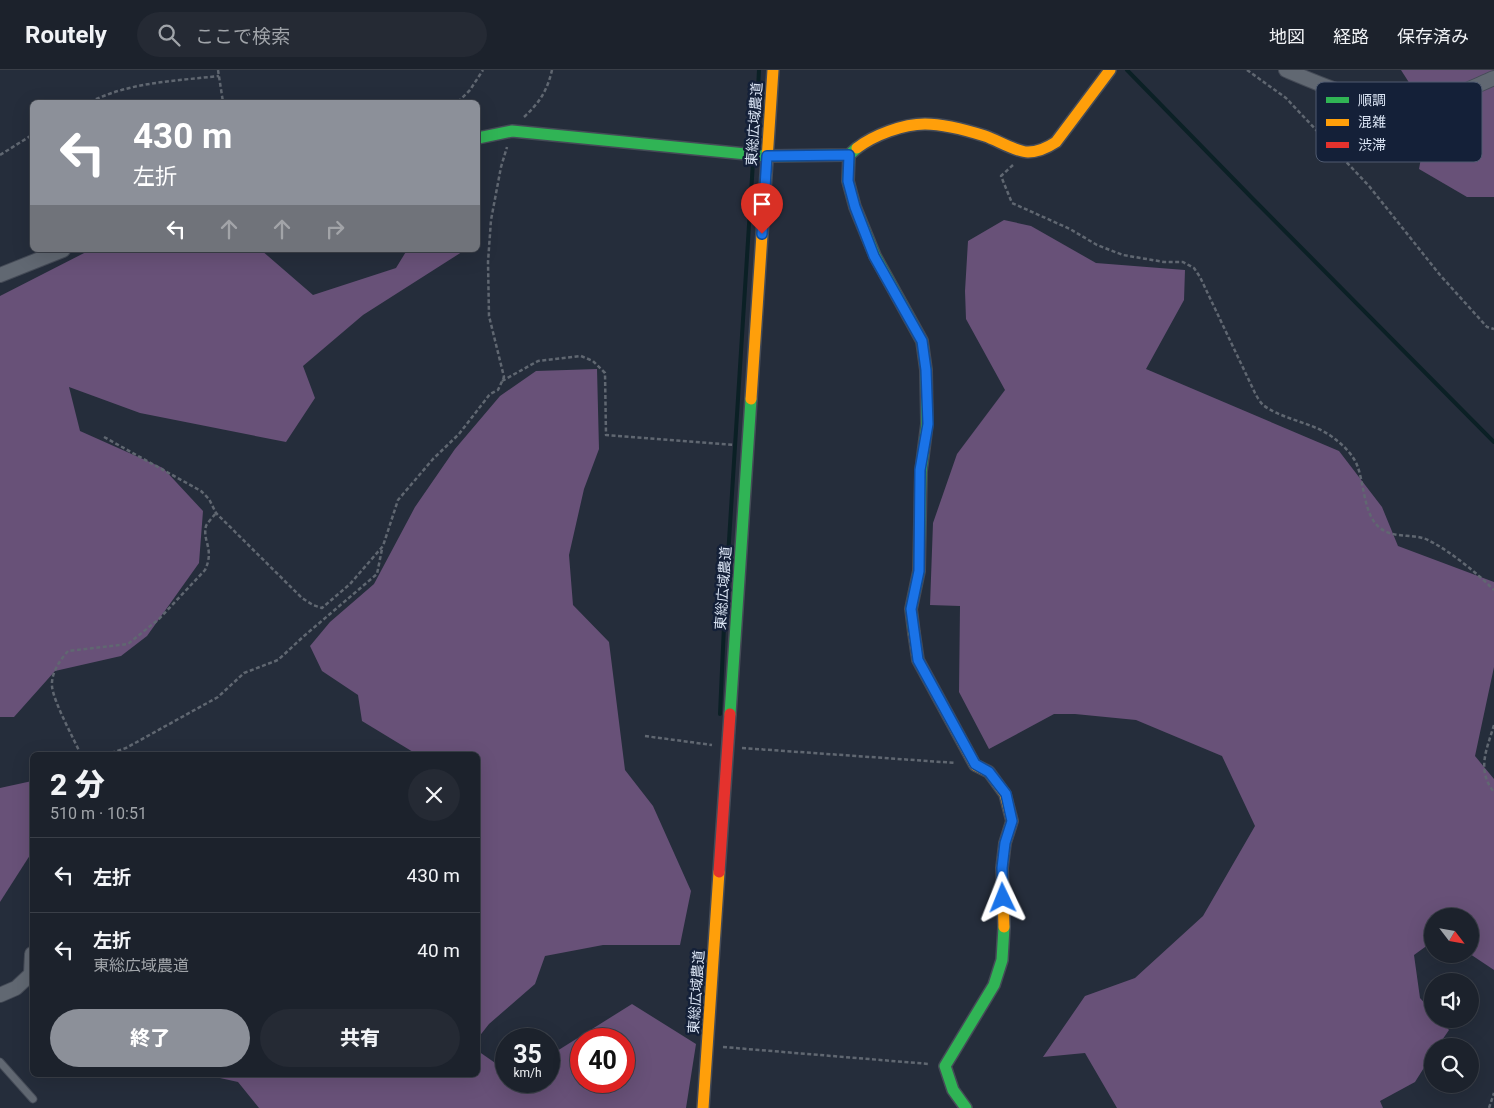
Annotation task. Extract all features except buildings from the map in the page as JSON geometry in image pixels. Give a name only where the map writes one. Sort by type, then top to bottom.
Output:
[{"type":"street","name":"東総広域農道","points":[[703,1108],[773,70]]},
{"type":"street","points":[[480,138],[512,131],[767,156],[849,155],[864,143],[891,130],[924,124],[948,127],[985,136],[1026,152],[1044,150],[1056,142],[1110,70]]},
{"type":"street","points":[[1286,70],[1316,82]]},
{"type":"street","points":[[1482,83],[1494,78]]},
{"type":"street","points":[[849,155],[848,181],[855,207],[874,256],[922,341],[926,370],[928,424],[920,470],[919,571],[911,609],[918,660],[975,764],[989,772],[1006,794],[1012,821],[1005,843],[1002,868],[1004,929],[1002,960],[994,985],[945,1066],[953,1090],[966,1108]]},
{"type":"street","points":[[0,276],[58,252]]},
{"type":"street","points":[[0,995],[16,988],[30,975]]},
{"type":"lane","points":[[0,1062],[33,1099]]},
{"type":"path","points":[[218,70],[223,100]]},
{"type":"path","points":[[460,100],[470,90],[483,70]]},
{"type":"path","points":[[114,752],[126,748],[218,697],[244,673],[278,660],[377,574],[383,546],[398,500],[459,434],[490,394],[498,390],[504,377],[489,316],[488,262],[494,203],[501,167],[512,131],[538,104],[547,88],[552,70]]},
{"type":"path","points":[[1248,70],[1286,98],[1316,130]]},
{"type":"path","points":[[94,100],[131,86],[219,76]]},
{"type":"path","points":[[0,155],[30,136]]},
{"type":"path","points":[[1026,152],[1001,176],[1012,203],[1070,228],[1098,245],[1123,255],[1164,262],[1183,262],[1194,268],[1262,404],[1284,416],[1313,426],[1334,438],[1346,449],[1356,464],[1372,518],[1380,528],[1390,534],[1426,540],[1477,573],[1494,590]]},
{"type":"path","points":[[1346,162],[1369,186],[1440,274],[1487,327],[1494,329]]},
{"type":"path","points":[[501,382],[538,361],[581,356],[593,361],[605,373],[606,435],[731,445]]},
{"type":"path","points":[[104,437],[201,491],[209,499],[216,513],[302,598],[312,605],[322,608],[350,584],[383,546]]},
{"type":"path","points":[[80,752],[54,696],[52,684],[59,661],[68,651],[128,644],[158,619],[205,570],[209,562],[210,553],[206,526],[216,513]]},
{"type":"path","points":[[1494,724],[1483,768],[1486,780],[1494,792]]},
{"type":"path","points":[[645,736],[727,746],[975,764]]},
{"type":"path","points":[[707,1046],[945,1066]]},
{"type":"path","points":[[1489,1108],[1494,1093]]},
{"type":"shaded area","points":[[1401,70],[1494,70],[1494,197],[1467,197],[1419,169],[1420,162],[1482,162],[1482,82],[1409,82]]},
{"type":"shaded area","points":[[1004,220],[1031,226],[1096,263],[1185,270],[1184,300],[1146,369],[1339,451],[1382,507],[1398,546],[1494,582],[1494,667],[1475,756],[1494,779],[1494,970],[1479,960],[1479,908],[1424,908],[1424,948],[1414,955],[1420,998],[1424,1002],[1424,1028],[1447,1028],[1449,1030],[1444,1038],[1424,1038],[1424,1068],[1415,1082],[1380,1101],[1383,1108],[1117,1108],[1085,1053],[1043,1057],[1085,996],[1135,978],[1203,916],[1255,826],[1222,756],[1136,720],[1075,714],[1054,714],[989,749],[959,692],[960,606],[930,605],[933,523],[957,454],[1005,390],[966,319],[965,291],[968,241]]},
{"type":"shaded area","points":[[86,252],[263,252],[313,295],[396,268],[406,252],[462,252],[363,315],[303,366],[315,398],[286,442],[140,413],[69,387],[80,431],[163,468],[203,511],[199,563],[147,636],[121,656],[55,671],[14,717],[0,717],[0,296]]},
{"type":"shaded area","points":[[597,369],[599,449],[584,489],[569,555],[573,605],[609,642],[625,770],[653,806],[691,891],[680,945],[603,945],[545,956],[535,984],[489,1024],[480,1035],[480,752],[413,752],[362,721],[358,695],[322,671],[310,646],[330,622],[374,584],[415,507],[455,449],[500,396],[536,371]]},
{"type":"shaded area","points":[[30,781],[30,855],[0,902],[0,788]]},
{"type":"shaded area","points":[[632,1004],[696,1044],[686,1108],[259,1108],[238,1082],[219,1077],[480,1077],[480,1052],[495,1063],[495,1093],[560,1093],[560,1049],[570,1043],[570,1093],[635,1093],[635,1028],[594,1028]]},
{"type":"waterway","points":[[755,150],[759,70]]},
{"type":"waterway","points":[[1127,70],[1494,442]]},
{"type":"waterway","points":[[720,714],[725,604],[753,162]]},
{"type":"traffic: fast","points":[[480,138],[512,131],[767,156],[849,155],[857,148]]},
{"type":"traffic: fast","points":[[849,155],[848,181],[855,207],[875,256],[922,341],[926,370],[927,424],[921,471],[919,571],[911,609],[914,633]]},
{"type":"traffic: fast","points":[[730,714],[751,399]]},
{"type":"traffic: fast","points":[[966,1108],[953,1090],[945,1066],[994,985],[1002,960],[1004,927]]},
{"type":"traffic: slow","points":[[751,399],[773,70]]},
{"type":"traffic: slow","points":[[857,148],[889,131],[916,124],[947,126],[985,136],[1023,151],[1032,152],[1046,148],[1056,142],[1110,70]]},
{"type":"traffic: slow","points":[[914,633],[918,660],[975,765],[989,772],[1005,794],[1012,821],[1005,843],[1002,868],[1004,927]]},
{"type":"traffic: slow","points":[[703,1108],[719,872]]},
{"type":"traffic: jam","points":[[719,872],[730,714]]},
{"type":"route","points":[[762,234],[767,156],[849,155],[848,181],[855,207],[874,256],[922,341],[926,370],[928,424],[920,470],[919,571],[911,609],[918,660],[975,764],[989,772],[1006,794],[1012,821],[1005,843],[1002,868],[1003,898]]}]
